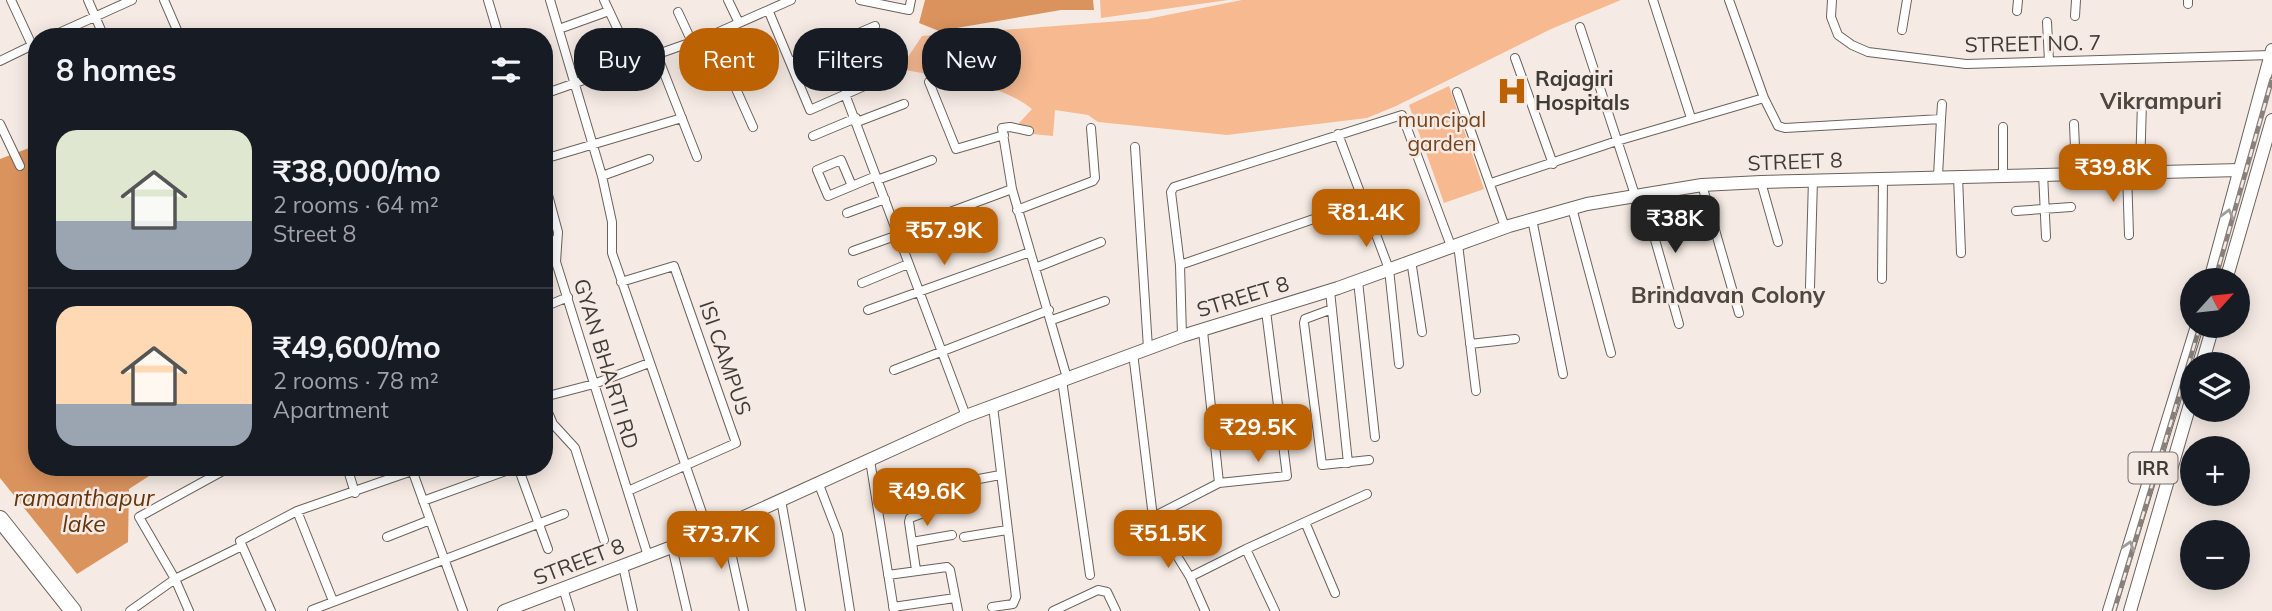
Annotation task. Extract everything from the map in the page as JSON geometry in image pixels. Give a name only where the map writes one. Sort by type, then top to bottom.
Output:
[{"type":"highway","points":[[0,519],[73,611]]},
{"type":"highway","points":[[0,535],[59,611]]},
{"type":"street","points":[[11,0],[28,33]]},
{"type":"street","points":[[88,0],[100,28]]},
{"type":"street","points":[[69,28],[132,0]]},
{"type":"street","points":[[164,0],[176,28]]},
{"type":"street","points":[[488,0],[496,28]]},
{"type":"street","points":[[550,0],[574,83],[553,90]]},
{"type":"street","points":[[604,0],[617,28]]},
{"type":"street","points":[[727,0],[739,23]]},
{"type":"street","points":[[728,28],[791,0]]},
{"type":"street","points":[[861,0],[909,10],[912,0]]},
{"type":"street","points":[[1653,0],[1691,118]]},
{"type":"street","points":[[1729,0],[1764,98],[1781,128],[1941,119]]},
{"type":"street","name":"STREET NO. 7","points":[[1832,0],[1831,17],[1838,35],[1852,45],[1868,52],[1966,64],[2271,53]]},
{"type":"street","points":[[1902,30],[1907,0]]},
{"type":"street","points":[[2017,11],[2018,0]]},
{"type":"street","points":[[2075,16],[2076,0]]},
{"type":"street","points":[[559,29],[609,11]]},
{"type":"street","points":[[678,12],[685,28]]},
{"type":"street","points":[[769,12],[810,110],[852,91]]},
{"type":"street","points":[[2047,22],[2049,61]]},
{"type":"street","points":[[791,62],[875,26]]},
{"type":"street","points":[[1580,27],[1617,141],[1639,195],[1679,324]]},
{"type":"street","points":[[0,61],[28,47]]},
{"type":"street","points":[[2213,268],[2271,53]]},
{"type":"street","points":[[1516,58],[1553,164]]},
{"type":"street","points":[[665,75],[697,158]]},
{"type":"street","points":[[576,91],[602,176],[612,222],[612,253],[709,533]]},
{"type":"street","points":[[737,91],[753,127]]},
{"type":"street","points":[[933,91],[956,149],[1004,135]]},
{"type":"street","points":[[1457,92],[1505,227]]},
{"type":"street","points":[[845,94],[940,352],[967,416]]},
{"type":"street","points":[[1491,183],[1617,141],[1764,98]]},
{"type":"street","points":[[2129,235],[2133,172],[2142,101]]},
{"type":"street","points":[[813,136],[904,104]]},
{"type":"street","points":[[1938,176],[1941,104]]},
{"type":"street","points":[[1182,335],[1180,265],[1171,192],[1174,187],[1402,115],[1454,245],[1476,391]]},
{"type":"street","points":[[553,156],[682,118]]},
{"type":"street","points":[[2229,268],[2272,120]]},
{"type":"street","points":[[0,124],[20,166]]},
{"type":"street","points":[[2074,124],[2076,172]]},
{"type":"street","points":[[1029,131],[1004,127],[1017,210],[1052,320],[1065,379],[1090,575]]},
{"type":"street","points":[[2003,127],[2003,175]]},
{"type":"street","points":[[1017,210],[1093,181],[1095,178],[1091,128]]},
{"type":"street","points":[[1338,134],[1389,269],[1399,364]]},
{"type":"street","points":[[1135,147],[1148,348]]},
{"type":"street","points":[[602,176],[649,159]]},
{"type":"street","points":[[852,186],[841,160],[817,170],[828,196],[932,160]]},
{"type":"street","name":"STREET 8","points":[[504,611],[709,533],[967,416],[1133,353],[1182,335],[1203,331],[1358,281],[1505,227],[1572,208],[1702,185],[1813,179],[2240,170]]},
{"type":"street","points":[[2043,173],[2046,237]]},
{"type":"street","points":[[1958,176],[1961,253]]},
{"type":"street","points":[[1810,287],[1813,179]]},
{"type":"street","points":[[1882,279],[1883,179]]},
{"type":"street","points":[[1761,182],[1778,242]]},
{"type":"street","points":[[1702,185],[1739,313]]},
{"type":"street","points":[[853,251],[1012,189]]},
{"type":"street","points":[[847,213],[885,199]]},
{"type":"street","points":[[1180,265],[1363,202]]},
{"type":"street","points":[[2017,211],[2071,207]]},
{"type":"street","points":[[1572,208],[1611,353]]},
{"type":"street","name":"GYAN BHARTI RD","points":[[553,210],[557,239],[556,262],[648,556]]},
{"type":"street","points":[[1532,219],[1563,374]]},
{"type":"street","points":[[553,241],[557,239]]},
{"type":"street","points":[[1035,268],[1101,242]]},
{"type":"street","points":[[867,310],[1030,252]]},
{"type":"street","points":[[1411,260],[1422,332]]},
{"type":"street","points":[[862,283],[908,264]]},
{"type":"street","name":"ISI CAMPUS","points":[[621,282],[674,266],[736,443],[628,491]]},
{"type":"street","points":[[1358,281],[1375,437]]},
{"type":"street","points":[[1330,290],[1348,463]]},
{"type":"street","points":[[553,303],[568,297]]},
{"type":"street","points":[[1052,320],[1105,301]]},
{"type":"street","points":[[1332,309],[1305,319],[1304,324],[1322,464],[1369,460]]},
{"type":"street","points":[[894,370],[1049,310]]},
{"type":"street","points":[[1153,517],[1219,483],[1287,476],[1266,311]]},
{"type":"street","points":[[1203,331],[1219,483]]},
{"type":"street","name":"IRR","points":[[2109,611],[2193,338]]},
{"type":"street","points":[[1471,344],[1515,340]]},
{"type":"street","points":[[1133,353],[1153,517],[1190,577],[1205,611]]},
{"type":"street","points":[[553,395],[594,384],[649,363]]},
{"type":"street","points":[[992,607],[1016,601],[993,406]]},
{"type":"street","name":"IRR","points":[[2130,611],[2185,422]]},
{"type":"street","points":[[553,424],[575,448],[604,540]]},
{"type":"street","points":[[870,460],[894,609],[955,598]]},
{"type":"street","points":[[916,570],[909,520],[929,511],[926,489],[1000,475]]},
{"type":"street","points":[[189,611],[175,579],[139,517],[214,476]]},
{"type":"street","points":[[349,476],[355,493]]},
{"type":"street","points":[[271,611],[240,541],[297,511],[355,493],[395,476]]},
{"type":"street","points":[[414,476],[464,611]]},
{"type":"street","points":[[423,501],[492,476]]},
{"type":"street","points":[[520,476],[548,549]]},
{"type":"street","points":[[818,482],[838,534],[850,611]]},
{"type":"street","points":[[1190,577],[1367,494]]},
{"type":"street","points":[[781,500],[801,611]]},
{"type":"street","points":[[297,511],[334,601]]},
{"type":"street","points":[[312,610],[565,514]]},
{"type":"street","points":[[387,537],[430,520]]},
{"type":"street","points":[[1305,522],[1335,593]]},
{"type":"street","points":[[725,525],[744,611]]},
{"type":"street","points":[[964,537],[1007,530]]},
{"type":"street","points":[[912,542],[952,535]]},
{"type":"street","points":[[131,611],[175,579],[242,545]]},
{"type":"street","points":[[672,547],[687,611]]},
{"type":"street","points":[[1245,549],[1275,611]]},
{"type":"street","points":[[623,566],[633,611]]},
{"type":"street","points":[[888,575],[947,567],[950,570],[958,611]]},
{"type":"street","points":[[2117,584],[2136,593]]},
{"type":"street","points":[[563,589],[570,611]]},
{"type":"street","points":[[1054,611],[1098,590],[1107,592],[1116,611]]},
{"type":"green space","points":[[1100,0],[1228,0],[1101,18]]},
{"type":"green space","points":[[1242,0],[1621,0],[1551,29],[1367,118],[1227,135],[1098,122],[1088,115],[1055,110],[1053,136],[1011,132],[1032,109],[998,91],[1021,91],[1021,29],[1147,19]]},
{"type":"green space","points":[[922,36],[922,73],[908,71],[908,57]]},
{"type":"green space","name":"muncipal garden","points":[[1449,86],[1484,189],[1444,203],[1409,105]]},
{"type":"water","points":[[925,0],[1093,0],[1094,10],[1061,10],[956,28],[932,28],[919,23]]},
{"type":"water","name":"ramanthapur lake","points":[[28,148],[28,476],[149,476],[129,489],[128,542],[77,574],[0,478],[0,159]]},
{"type":"railway","points":[[2218,268],[2272,79]]},
{"type":"railway","points":[[2114,611],[2196,338]]},
{"type":"place","name":"Rajagiri Hospitals","points":[[1512,91]]},
{"type":"district","name":"Vikrampuri","points":[[2161,101]]},
{"type":"district","name":"Brindavan Colony","points":[[1728,295]]}]
